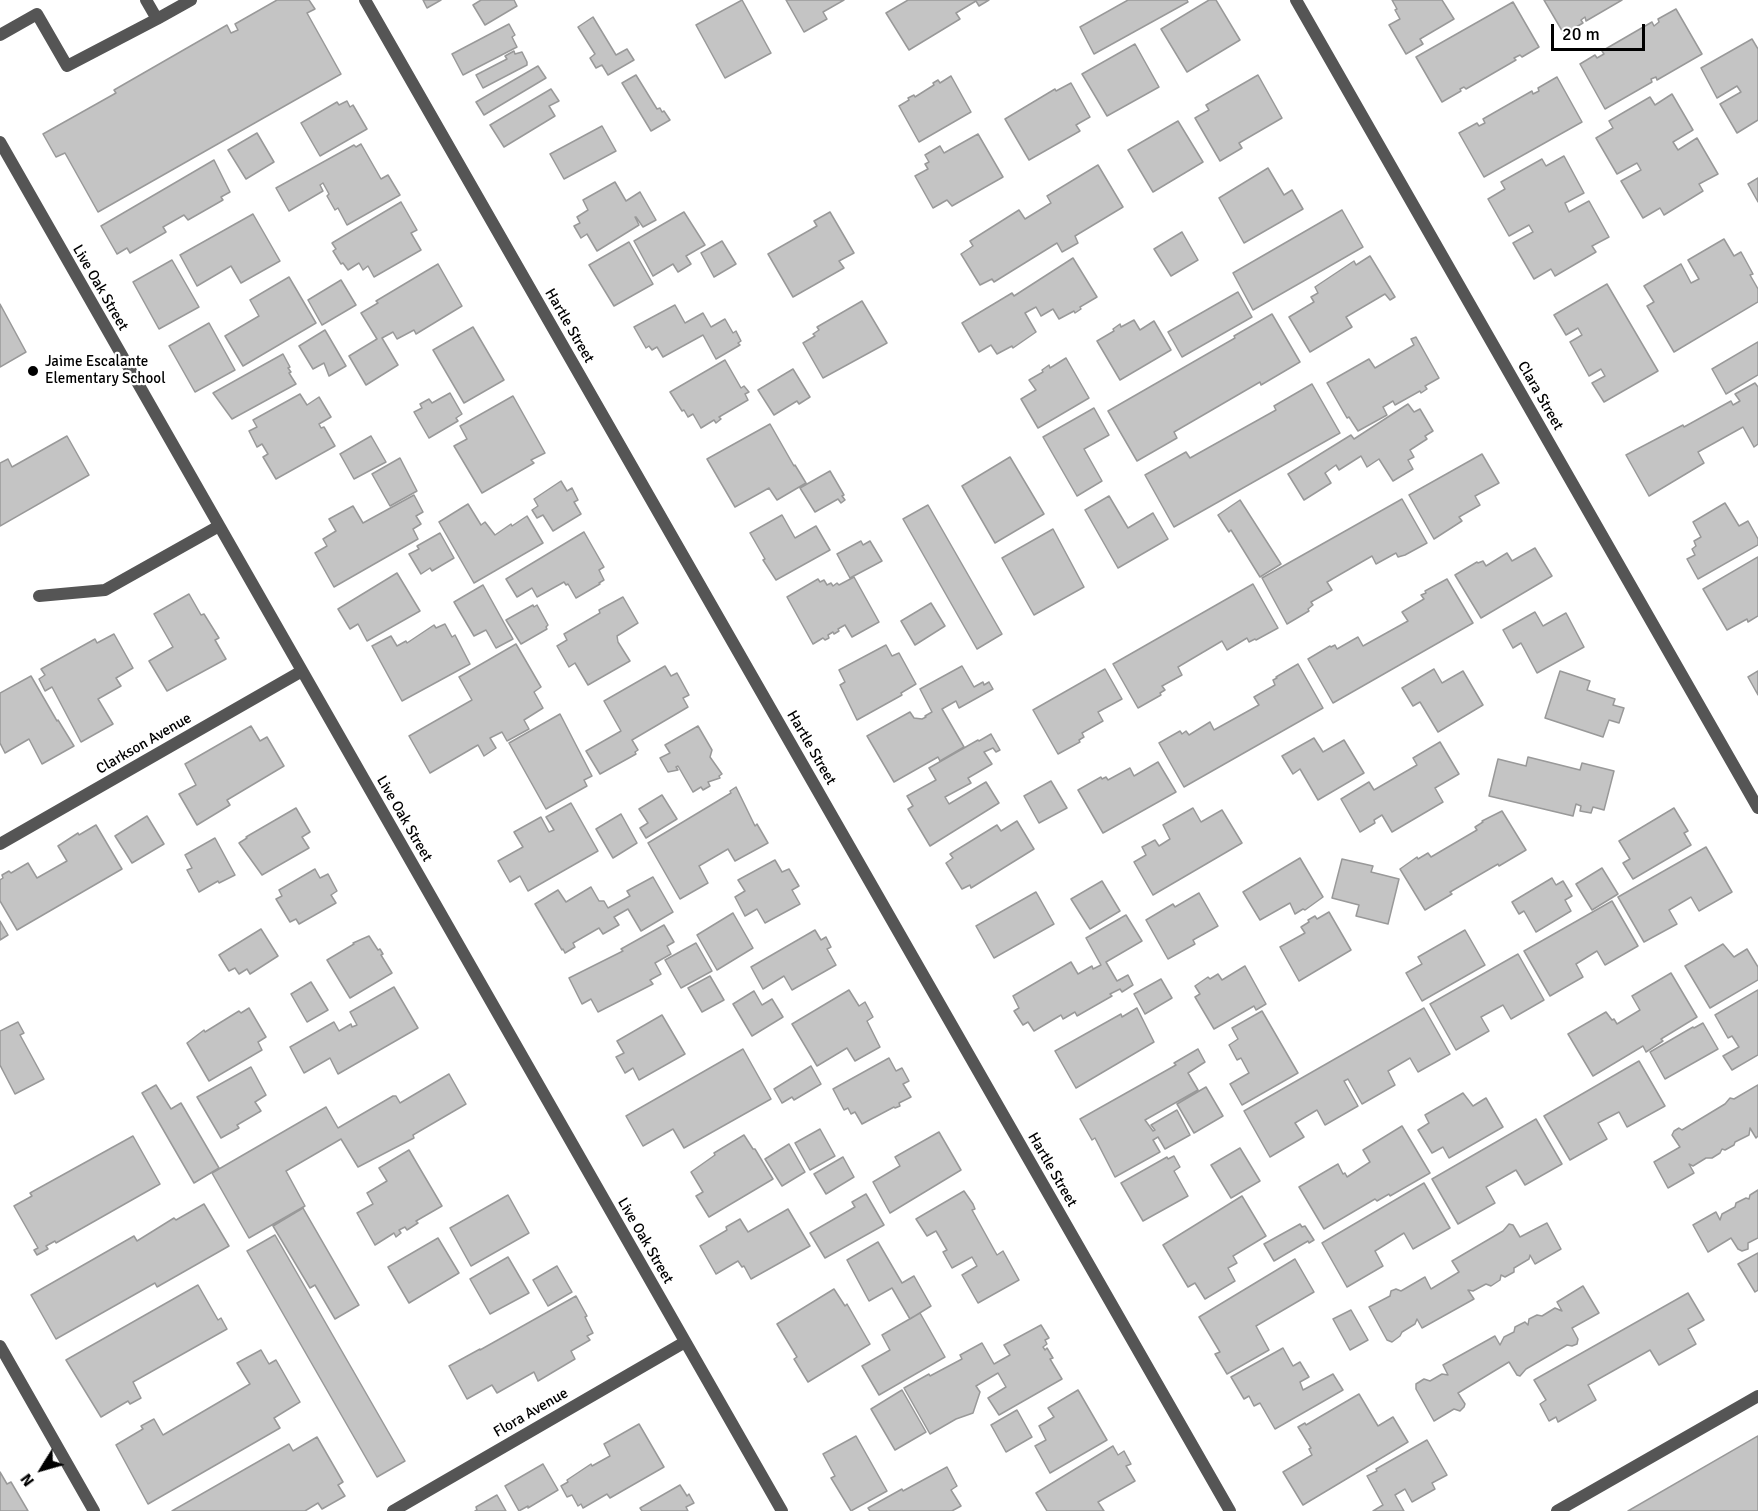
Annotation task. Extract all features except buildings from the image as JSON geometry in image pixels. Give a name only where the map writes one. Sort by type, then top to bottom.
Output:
[{"type":"street","points":[[146,0],[157,19]]},
{"type":"street","points":[[0,35],[37,14],[68,66],[191,0]]},
{"type":"street","name":"Hartle Street","points":[[365,0],[1230,1511]]},
{"type":"street","name":"Clara Street","points":[[1296,0],[1758,808]]},
{"type":"street","name":"Live Oak Street","points":[[0,142],[782,1511]]},
{"type":"street","points":[[39,596],[105,590],[219,526]]},
{"type":"street","name":"Clarkson Avenue","points":[[0,844],[302,671]]},
{"type":"street","name":"Flora Avenue","points":[[393,1511],[685,1342]]},
{"type":"street","points":[[0,1346],[94,1511]]},
{"type":"street","points":[[1557,1511],[1758,1396]]},
{"type":"place","name":"Jaime Escalante Elementary School","points":[[33,371]]}]
